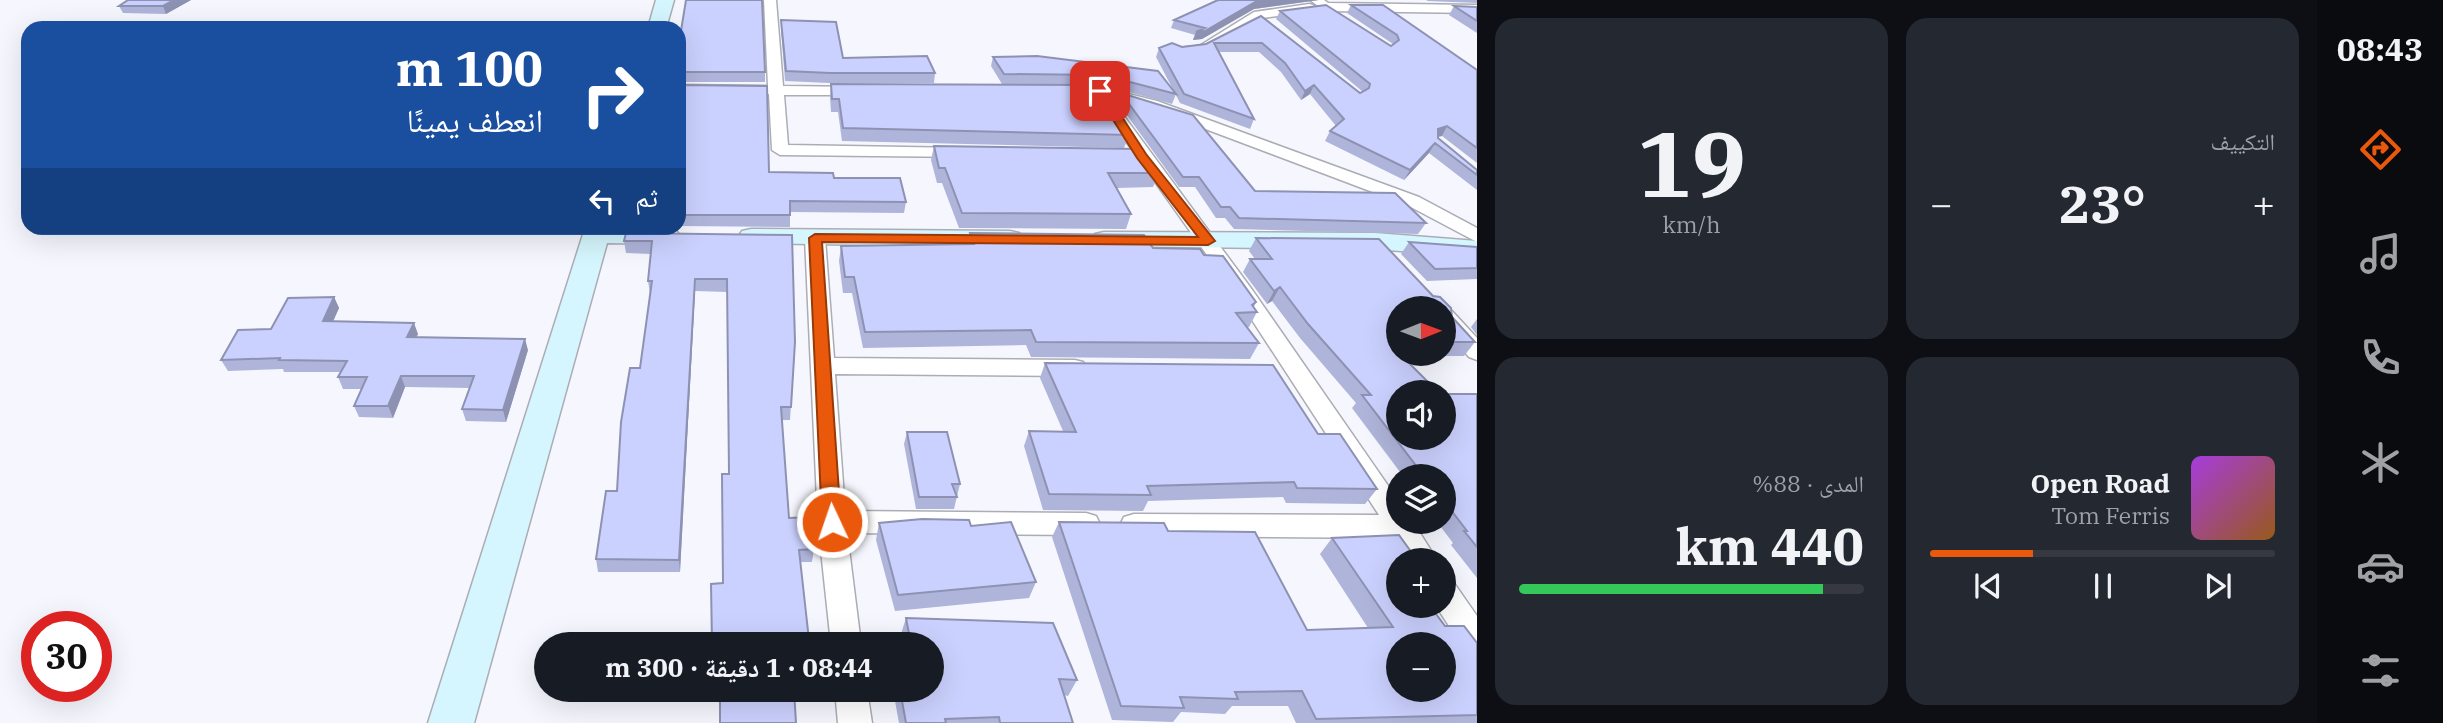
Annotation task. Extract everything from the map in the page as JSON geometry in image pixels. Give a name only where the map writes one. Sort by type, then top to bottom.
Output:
[{"type":"main road","points":[[659,21],[665,0]]},
{"type":"main road","points":[[451,723],[596,235]]},
{"type":"main road","points":[[673,235],[692,236]]},
{"type":"main road","points":[[719,237],[1032,240]]},
{"type":"main road","points":[[1073,240],[1208,241],[1384,251],[1477,249]]},
{"type":"street","points":[[770,0],[780,150],[975,153]]},
{"type":"street","points":[[1320,3],[1345,20]]},
{"type":"street","points":[[1196,47],[1206,46],[1264,20],[1320,3],[1477,9]]},
{"type":"street","points":[[686,89],[885,91]]},
{"type":"street","points":[[1060,91],[1100,91],[1152,104],[1413,201],[1477,236]]},
{"type":"street","points":[[1100,91],[1134,156],[1208,241],[1299,370],[1386,504]]},
{"type":"street","points":[[815,238],[832,522],[845,632]]},
{"type":"street","points":[[1456,329],[1477,352]]},
{"type":"street","points":[[824,366],[1103,368]]},
{"type":"street","points":[[1271,370],[1299,370]]},
{"type":"street","points":[[832,522],[1386,527]]},
{"type":"street","points":[[1456,610],[1477,642]]},
{"type":"street","points":[[852,702],[855,723]]},
{"type":"building","points":[[128,0],[174,0],[163,6],[119,6]]},
{"type":"building","points":[[686,0],[762,0],[765,72],[686,72],[686,21],[683,21]]},
{"type":"building","points":[[1218,0],[1266,0],[1257,1],[1205,31],[1196,32],[1205,28],[1174,20]]},
{"type":"building","points":[[1326,5],[1391,46],[1399,40],[1397,35],[1351,5],[1383,5],[1477,70],[1477,148],[1447,126],[1438,129],[1438,138],[1477,170],[1477,175],[1435,143],[1410,170],[1330,131],[1344,119],[1314,85],[1305,91],[1285,63],[1262,43],[1214,43],[1254,119],[1184,94],[1159,48],[1172,43],[1182,47],[1206,44],[1261,16],[1360,93],[1369,88],[1370,84],[1280,11]]},
{"type":"building","points":[[1454,6],[1477,7],[1477,21]]},
{"type":"building","points":[[781,20],[836,22],[843,58],[927,56],[935,73],[786,71]]},
{"type":"building","points":[[1037,56],[1158,71],[1176,94],[1103,75],[1004,74],[993,57]]},
{"type":"building","points":[[831,84],[1097,85],[1129,135],[843,128],[839,99],[832,99]]},
{"type":"building","points":[[686,85],[767,86],[769,172],[833,173],[834,178],[900,178],[906,202],[790,201],[790,215],[686,215]]},
{"type":"building","points":[[1121,93],[1193,115],[1255,191],[1395,193],[1426,223],[1239,218],[1230,207],[1221,207],[1199,177],[1183,177]]},
{"type":"building","points":[[934,146],[1140,149],[1159,173],[1108,173],[1131,214],[962,213],[945,168],[939,168]]},
{"type":"building","points":[[970,233],[1144,235],[1153,248],[1200,249],[1204,255],[1223,256],[1256,302],[1252,305],[1257,312],[1236,313],[1259,343],[1036,342],[1031,330],[865,332],[854,277],[845,277],[841,246],[974,244]]},
{"type":"building","points":[[626,235],[792,235],[795,342],[791,407],[781,407],[789,518],[810,517],[814,549],[799,550],[808,632],[712,632],[711,584],[723,583],[722,474],[729,474],[727,279],[695,279],[679,560],[596,559],[606,491],[617,491],[621,422],[630,368],[640,368],[652,281],[648,281],[652,241],[624,241]]},
{"type":"building","points":[[1256,238],[1379,239],[1433,296],[1386,296],[1386,366],[1412,366],[1426,380],[1386,380],[1386,426],[1362,395],[1371,395],[1308,324],[1280,287],[1274,291],[1250,259],[1272,259]]},
{"type":"building","points":[[1409,242],[1477,247],[1477,268],[1435,269]]},
{"type":"building","points":[[334,297],[323,321],[414,323],[407,337],[525,339],[503,410],[462,409],[474,376],[401,376],[388,406],[354,406],[367,377],[338,377],[347,361],[279,360],[280,358],[221,360],[238,330],[271,329],[288,298]]},
{"type":"building","points":[[1456,321],[1475,342],[1456,342]]},
{"type":"building","points":[[1045,363],[1273,365],[1318,434],[1340,434],[1377,489],[1297,488],[1294,482],[1147,486],[1151,495],[1049,494],[1029,431],[1076,432]]},
{"type":"building","points":[[1456,394],[1477,394],[1477,547],[1456,517],[1456,464],[1415,464],[1404,450],[1456,450]]},
{"type":"building","points":[[907,432],[947,432],[960,484],[952,484],[957,497],[919,497]]},
{"type":"building","points":[[922,519],[969,520],[971,526],[1011,522],[1036,582],[898,595],[879,523]]},
{"type":"building","points":[[1059,522],[1164,523],[1168,531],[1255,532],[1307,630],[1393,627],[1387,618],[1439,618],[1445,626],[1464,626],[1477,643],[1477,715],[1316,719],[1302,691],[1235,692],[1238,699],[1180,697],[1184,708],[1121,706]]},
{"type":"building","points":[[1399,535],[1408,548],[1386,548],[1386,617],[1332,538]]},
{"type":"building","points":[[906,618],[1053,623],[1077,680],[1059,679],[1073,723],[1000,723],[999,717],[945,719],[946,723],[906,723],[902,702],[944,702],[944,632],[909,632]]},
{"type":"building","points":[[720,702],[795,702],[796,723],[720,723]]},
{"type":"route","points":[[832,522],[815,238],[1208,241],[1141,156],[1100,91]]}]
